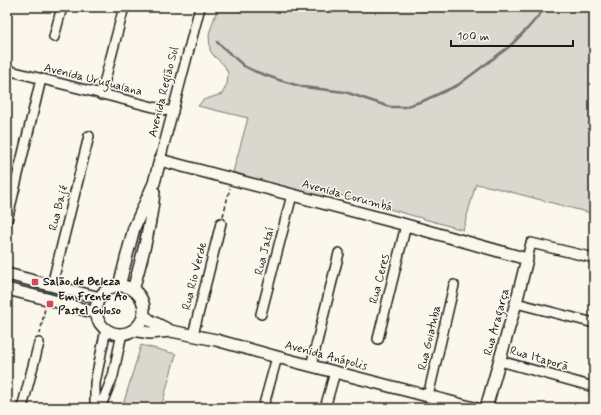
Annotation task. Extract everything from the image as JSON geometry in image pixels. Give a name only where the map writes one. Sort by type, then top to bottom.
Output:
[{"type":"street","points":[[54,37],[62,7]]},
{"type":"street","points":[[101,95],[124,7]]},
{"type":"street","name":"Avenida Região Sul","points":[[119,286],[134,228],[154,183],[200,7]]},
{"type":"street","name":"Avenida Uruguaiana","points":[[7,70],[173,112]]},
{"type":"street","points":[[7,220],[41,79]]},
{"type":"street","name":"Rua Bajé","points":[[52,285],[89,136]]},
{"type":"street","name":"Avenida Corumbá","points":[[160,160],[292,194],[527,259]]},
{"type":"street","name":"Avenida Região Sul","points":[[133,290],[146,242],[152,209],[154,183]]},
{"type":"street","name":"Rua Jataí","points":[[261,314],[292,194]]},
{"type":"street","name":"Rua Rio Verde","points":[[193,335],[221,223]]},
{"type":"street","name":"Rua Ceres","points":[[378,339],[406,225]]},
{"type":"street","name":"Rua Aragarça","points":[[486,408],[516,303],[531,243],[594,258]]},
{"type":"street","points":[[311,366],[339,254]]},
{"type":"street","points":[[7,274],[100,298]]},
{"type":"street","name":"Rua Goiatuba","points":[[428,396],[454,285]]},
{"type":"street","points":[[119,286],[127,287],[133,290],[143,302],[144,310],[140,322],[128,331],[114,333],[106,329],[100,322],[96,313],[96,306],[100,298],[108,289],[119,286]]},
{"type":"street","points":[[7,289],[96,313]]},
{"type":"street","points":[[516,303],[594,322]]},
{"type":"street","name":"Avenida Anápolis","points":[[143,315],[155,324],[172,331],[216,340],[474,408]]},
{"type":"street","points":[[95,408],[95,383],[106,329]]},
{"type":"street","points":[[100,408],[113,376],[128,331]]},
{"type":"street","name":"Avenida Anápolis","points":[[128,331],[150,333],[172,331]]},
{"type":"street","points":[[22,408],[39,343]]},
{"type":"street","points":[[263,408],[276,357]]},
{"type":"street","name":"Rua Itaporã","points":[[500,361],[594,387]]},
{"type":"street","points":[[325,408],[335,372]]},
{"type":"path","points":[[221,223],[232,179]]},
{"type":"path","points":[[39,343],[47,299]]},
{"type":"shaded area","points":[[218,7],[406,7],[425,11],[431,7],[594,7],[594,214],[476,184],[463,230],[333,193],[331,201],[233,172],[248,118],[198,106],[203,100],[222,94],[227,84],[228,73],[224,65],[213,55],[210,50],[209,34]]},
{"type":"shaded area","points":[[141,345],[176,354],[161,408],[134,408],[123,405]]},
{"type":"waterway","points":[[217,42],[244,66],[279,80],[303,87],[345,92],[390,107],[404,107],[423,101],[458,85],[510,46],[546,7]]},
{"type":"place","name":"Salão de Beleza","points":[[35,282]]},
{"type":"place","name":"Em Frente Ao Pastel Guloso","points":[[50,304]]}]
